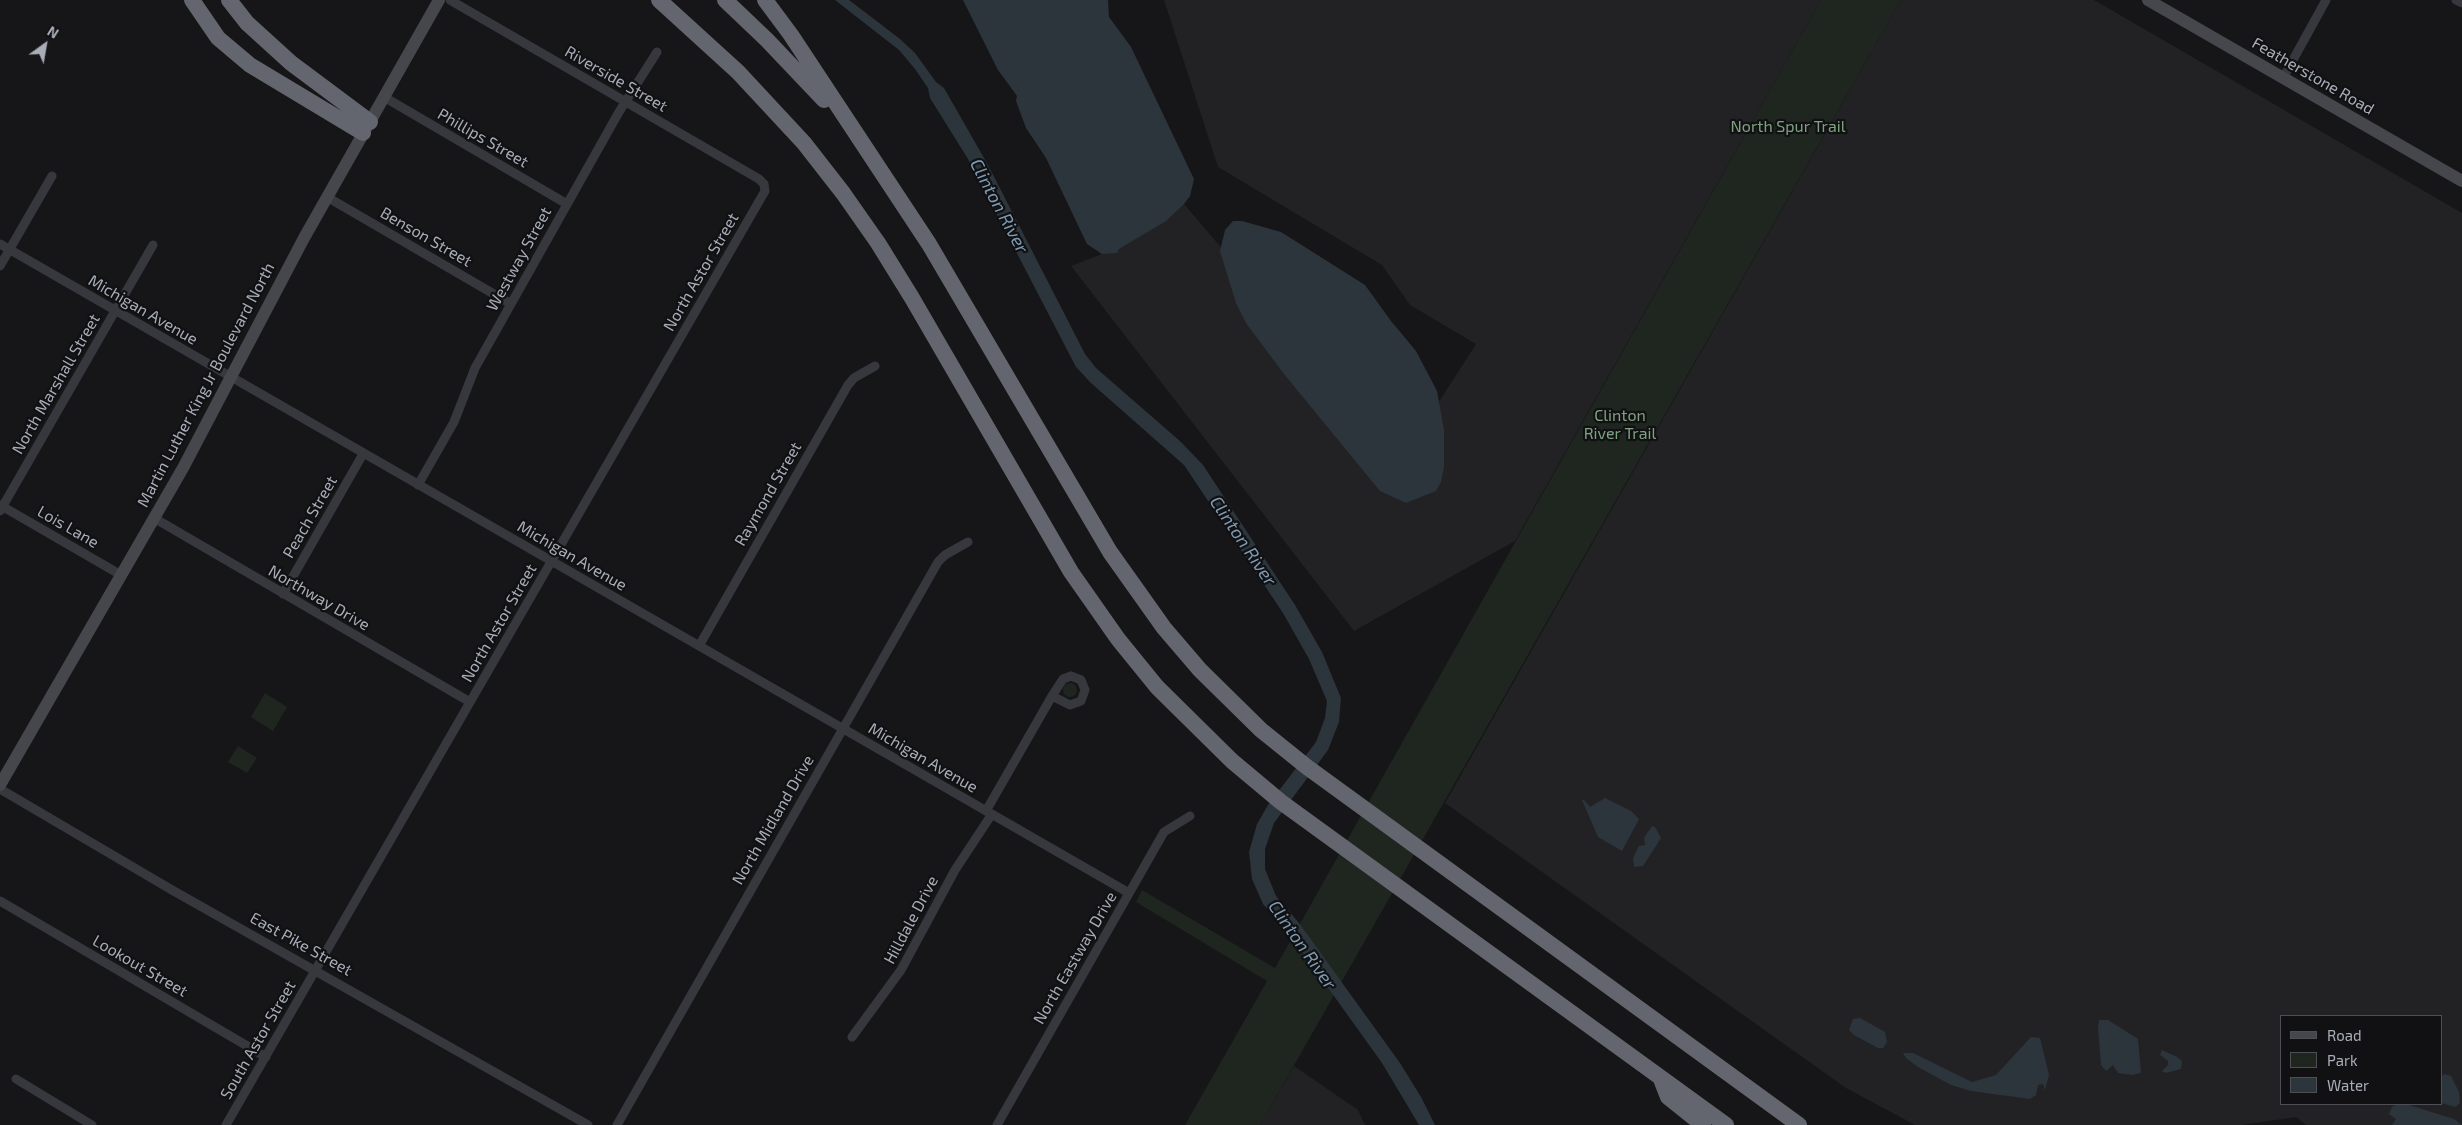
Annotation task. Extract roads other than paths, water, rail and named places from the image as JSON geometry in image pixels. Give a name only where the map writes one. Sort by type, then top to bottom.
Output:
[{"type":"highway","points":[[192,0],[218,38],[250,65],[366,128]]},
{"type":"highway","points":[[229,0],[247,24],[366,128]]},
{"type":"highway","points":[[658,0],[738,72],[784,121],[828,173],[895,268],[1085,593],[1157,687],[1213,744],[1304,819],[1726,1125]]},
{"type":"highway","points":[[725,0],[794,68],[867,152]]},
{"type":"highway","points":[[765,0],[791,35],[943,266],[1064,477],[1126,578],[1164,628],[1200,670],[1241,711],[1283,748],[1329,784],[1799,1125]]},
{"type":"highway","points":[[1729,1074],[1813,1125]]},
{"type":"highway","points":[[1660,1076],[1668,1097],[1703,1125]]},
{"type":"main road","name":"Martin Luther King Jr Boulevard North","points":[[0,785],[154,518],[327,197],[439,0]]},
{"type":"main road","name":"Featherstone Road","points":[[2148,0],[2462,181]]},
{"type":"street","name":"Riverside Street","points":[[450,0],[759,179],[765,187]]},
{"type":"street","points":[[2283,78],[2326,0]]},
{"type":"street","points":[[2456,0],[2462,3]]},
{"type":"street","name":"Westway Street","points":[[418,485],[454,422],[472,373],[626,102],[657,52]]},
{"type":"street","name":"Phillips Street","points":[[384,97],[568,204]]},
{"type":"street","points":[[0,266],[52,176]]},
{"type":"street","name":"North Astor Street","points":[[316,970],[763,195],[765,187]]},
{"type":"street","name":"Benson Street","points":[[327,197],[511,304]]},
{"type":"street","name":"Michigan Avenue","points":[[0,244],[1129,893]]},
{"type":"street","name":"North Marshall Street","points":[[1,507],[153,245]]},
{"type":"street","name":"Raymond Street","points":[[698,646],[848,384],[854,378],[875,366]]},
{"type":"street","name":"Peach Street","points":[[283,594],[364,454]]},
{"type":"street","name":"Lois Lane","points":[[1,507],[121,575]]},
{"type":"street","name":"Northway Drive","points":[[154,518],[470,702]]},
{"type":"street","name":"North Midland Drive","points":[[617,1125],[938,562],[945,555],[968,542]]},
{"type":"street","name":"Hilldale Drive","points":[[852,1037],[902,969],[1052,696]]},
{"type":"street","name":"East Pike Street","points":[[0,789],[172,890],[588,1125]]},
{"type":"street","name":"North Eastway Drive","points":[[997,1125],[1164,832],[1190,816]]},
{"type":"street","name":"Lookout Street","points":[[0,901],[266,1057]]},
{"type":"street","name":"South Astor Street","points":[[226,1125],[316,970]]},
{"type":"street","points":[[16,1079],[57,1102],[92,1125]]},
{"type":"water","name":"Clinton River","points":[[835,0],[849,0],[900,39],[915,53],[936,82],[944,88],[988,165],[1085,354],[1096,368],[1181,442],[1203,465],[1295,605],[1322,652],[1341,698],[1339,722],[1328,750],[1274,823],[1265,849],[1265,869],[1276,896],[1299,923],[1400,1063],[1421,1097],[1435,1125],[1419,1125],[1382,1063],[1288,932],[1263,904],[1252,879],[1249,852],[1257,824],[1268,805],[1316,742],[1325,718],[1327,701],[1309,659],[1283,613],[1184,465],[1091,383],[1076,367],[968,159],[930,98],[928,88],[915,69],[899,50]]},
{"type":"water","points":[[963,0],[1108,0],[1109,17],[1131,47],[1194,179],[1190,196],[1184,204],[1166,221],[1119,249],[1117,253],[1102,254],[1087,244],[1046,158],[1026,128],[1016,101],[1017,96],[998,70]]},
{"type":"water","points":[[1233,221],[1242,221],[1281,232],[1365,285],[1416,351],[1437,391],[1444,430],[1444,467],[1441,482],[1436,491],[1406,503],[1380,491],[1284,374],[1246,323],[1236,303],[1220,251],[1225,230]]},
{"type":"water","points":[[1605,798],[1631,811],[1639,819],[1622,851],[1598,837],[1582,800],[1590,807]]},
{"type":"water","points":[[1652,826],[1655,827],[1661,838],[1643,866],[1634,867],[1633,858],[1639,846],[1645,845],[1644,838]]},
{"type":"water","points":[[1860,1018],[1885,1032],[1887,1042],[1883,1048],[1878,1048],[1854,1035],[1849,1030],[1853,1019]]},
{"type":"water","points":[[2099,1020],[2108,1020],[2138,1039],[2141,1073],[2132,1075],[2118,1073],[2113,1065],[2106,1071],[2101,1065]]},
{"type":"water","points":[[2031,1037],[2040,1038],[2049,1075],[2045,1090],[2043,1084],[2038,1085],[2036,1095],[2030,1099],[1971,1091],[1951,1085],[1918,1067],[1906,1058],[1903,1053],[1913,1053],[1972,1082],[1996,1075]]},
{"type":"water","points":[[2162,1050],[2182,1061],[2181,1069],[2166,1073],[2162,1071],[2168,1065],[2168,1061],[2160,1055]]},
{"type":"water","points":[[2444,1074],[2451,1076],[2459,1092],[2460,1103],[2455,1107],[2442,1103],[2442,1077]]},
{"type":"water","points":[[2395,1105],[2409,1105],[2454,1119],[2462,1125],[2392,1125],[2396,1119],[2389,1114],[2392,1107]]},
{"type":"park label","name":"North Spur Trail","points":[[1788,127]]},
{"type":"park label","name":"Clinton River Trail","points":[[1620,425]]}]
